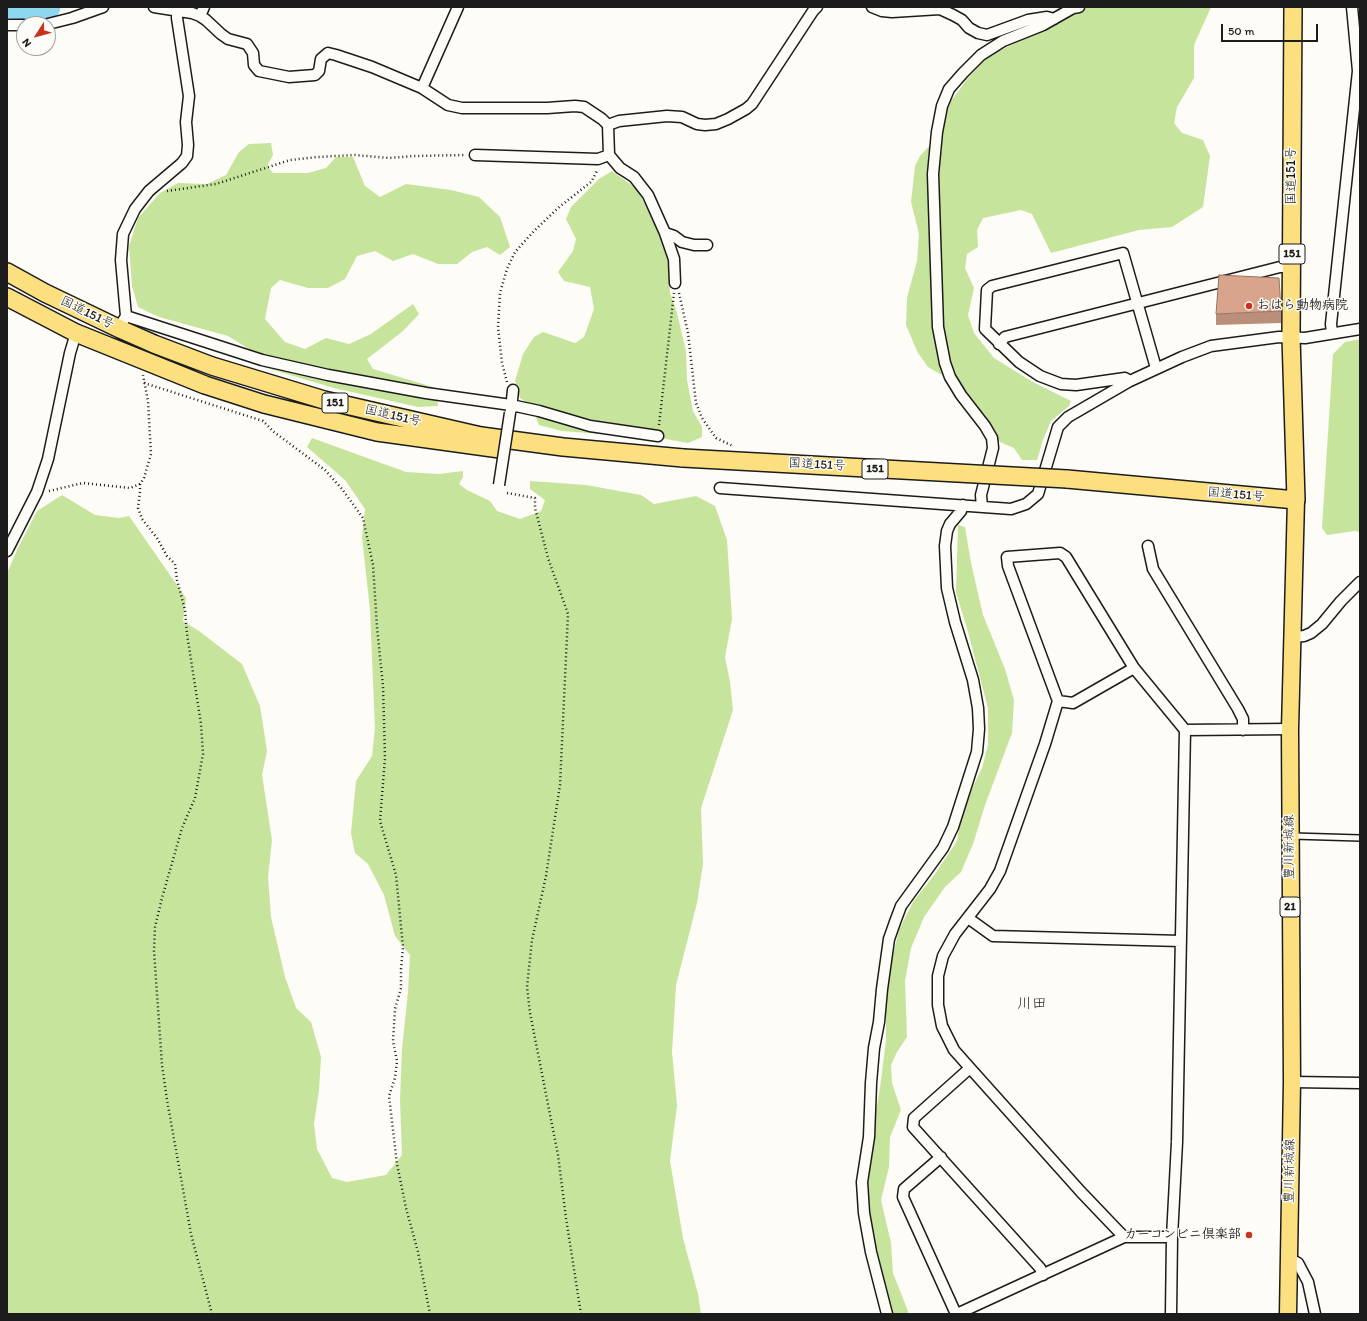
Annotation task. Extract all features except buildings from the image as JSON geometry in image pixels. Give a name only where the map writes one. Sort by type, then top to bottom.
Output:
[{"type":"highway","name":"国道151号","points":[[7,297],[76,333],[205,385],[264,404],[377,432],[478,447],[562,455],[684,458],[1067,479],[1296,500],[1291,338],[1293,7]]},
{"type":"highway","name":"国道151号","points":[[7,272],[45,293],[123,323],[154,344],[220,368],[324,400],[481,436],[563,447],[684,458]]},
{"type":"main road","name":"豊川新城線","points":[[1288,1314],[1292,1082],[1290,729],[1296,500]]},
{"type":"street","points":[[56,22],[103,7]]},
{"type":"street","points":[[154,7],[192,13],[202,12],[206,20],[221,34],[228,38],[247,44],[253,53],[254,65],[259,71],[289,77],[315,75],[319,71],[321,59],[328,54],[336,54],[422,88],[448,105],[462,108],[584,107],[608,125],[611,158],[620,168],[634,177],[648,195],[665,233],[674,259],[675,283]]},
{"type":"street","points":[[422,88],[458,7]]},
{"type":"street","points":[[608,125],[619,121],[667,116],[682,117],[697,124],[710,125],[728,119],[746,109],[752,104],[817,7]]},
{"type":"street","points":[[872,7],[882,11],[892,12],[931,9],[940,10],[958,18],[978,33],[987,35],[1028,20],[1047,17],[1054,19]]},
{"type":"street","points":[[982,507],[981,495],[993,448],[992,438],[950,377],[945,363],[938,327],[933,174],[937,132],[942,106],[949,89],[981,56],[1003,41],[1044,25],[1073,8],[1079,7]]},
{"type":"street","points":[[1332,333],[1331,324],[1358,71],[1352,7]]},
{"type":"street","points":[[177,11],[189,96],[186,122],[188,145],[187,156],[182,163],[149,191],[135,209],[124,234],[121,260],[123,323],[262,360],[328,375],[511,409],[539,411],[590,426],[658,436]]},
{"type":"street","points":[[475,155],[598,159],[611,158]]},
{"type":"street","points":[[665,233],[674,236],[682,242],[707,245]]},
{"type":"street","points":[[1130,381],[1125,378],[1076,385],[1061,384],[1040,376],[1019,362],[985,329],[988,290],[992,286],[1123,253],[1156,368]]},
{"type":"street","points":[[999,344],[1005,337],[1280,267],[1292,267]]},
{"type":"street","points":[[720,488],[1011,509],[1026,504],[1038,494],[1058,427],[1068,417],[1130,381],[1156,368],[1212,346],[1279,337],[1305,338],[1360,328]]},
{"type":"street","points":[[7,551],[37,492],[48,460],[70,353],[76,333]]},
{"type":"street","points":[[499,485],[513,390]]},
{"type":"street","points":[[887,1314],[871,1252],[864,1213],[862,1182],[869,1137],[874,1048],[879,1022],[889,939],[901,906],[944,848],[953,827],[977,752],[979,729],[978,708],[973,680],[953,616],[947,588],[945,546],[947,531],[950,524],[961,511],[963,505]]},
{"type":"street","points":[[1148,546],[1153,569],[1238,708],[1243,719],[1243,730]]},
{"type":"street","points":[[1124,1237],[1081,1192],[954,1050],[942,1026],[938,1005],[938,976],[943,956],[955,934],[990,889],[1000,872],[1045,744],[1058,701],[1008,566],[1007,557],[1060,553],[1066,557],[1134,668],[1185,730],[1177,1142],[1172,1237],[1171,1314]]},
{"type":"street","points":[[1292,637],[1311,634],[1360,582]]},
{"type":"street","points":[[1058,701],[1072,703],[1134,668]]},
{"type":"street","points":[[1185,730],[1290,729]]},
{"type":"street","points":[[968,918],[992,936],[1181,941]]},
{"type":"street","points":[[970,1068],[914,1118],[913,1127],[1040,1268],[1043,1275]]},
{"type":"street","points":[[1292,1082],[1360,1083]]},
{"type":"street","points":[[941,1157],[904,1189],[903,1197],[956,1314],[1124,1237],[1172,1237]]},
{"type":"street","points":[[1288,1258],[1298,1263],[1308,1282],[1315,1314]]},
{"type":"lane","points":[[1290,836],[1360,838]]},
{"type":"path","points":[[149,191],[155,193],[216,184],[297,159],[355,155],[389,158],[475,155]]},
{"type":"path","points":[[513,390],[507,382],[502,363],[498,327],[500,293],[507,268],[515,252],[534,231],[558,208],[591,182],[597,171],[611,158]]},
{"type":"path","points":[[658,436],[675,283]]},
{"type":"path","points":[[675,283],[681,298],[688,333],[696,403],[702,418],[716,438],[735,447]]},
{"type":"path","points":[[146,361],[142,371],[148,401],[151,454],[144,478],[140,484],[138,508],[142,519],[157,538],[167,556],[175,564],[177,580],[185,610],[204,754],[194,798],[182,828],[162,898],[155,927],[154,951],[162,1065],[167,1100],[191,1234],[212,1314]]},
{"type":"path","points":[[144,383],[263,421],[274,432],[325,470],[342,489],[362,518],[373,565],[376,627],[383,686],[385,758],[380,821],[396,875],[403,947],[401,969],[402,988],[396,1009],[393,1040],[396,1062],[395,1078],[389,1096],[397,1164],[418,1252],[430,1314]]},
{"type":"path","points":[[37,492],[83,483],[130,488],[140,484]]},
{"type":"path","points":[[499,485],[499,492],[535,498],[535,508],[548,558],[568,614],[560,785],[546,876],[532,940],[527,987],[530,1014],[558,1155],[581,1314]]},
{"type":"green space","points":[[1059,7],[1211,7],[1194,45],[1194,78],[1177,107],[1174,123],[1182,133],[1203,140],[1210,156],[1203,207],[1172,227],[1139,230],[1051,253],[1032,214],[1021,210],[983,218],[977,230],[978,247],[967,254],[965,268],[974,288],[968,315],[974,333],[994,358],[1031,381],[1071,401],[1069,406],[1051,421],[1037,460],[1022,460],[1014,448],[1000,442],[953,376],[942,375],[928,367],[918,353],[906,325],[907,298],[917,261],[919,234],[911,202],[915,166],[920,156],[932,143],[951,101],[968,78],[990,55],[1048,28],[1056,10]]},
{"type":"green space","points":[[271,143],[273,155],[267,166],[273,173],[308,173],[326,168],[336,157],[353,157],[365,186],[380,197],[406,184],[451,190],[479,197],[500,217],[510,247],[500,255],[487,247],[472,252],[457,264],[438,264],[413,254],[393,261],[375,251],[357,256],[345,279],[328,288],[308,288],[280,280],[271,288],[265,319],[285,342],[305,349],[326,338],[349,344],[371,334],[413,304],[419,314],[403,331],[367,359],[373,369],[436,388],[438,406],[418,407],[334,388],[260,366],[249,349],[228,336],[159,317],[138,307],[132,286],[129,246],[138,218],[160,193],[178,183],[207,184],[226,175],[239,152],[249,144]]},
{"type":"green space","points":[[612,171],[637,189],[667,249],[670,293],[677,313],[686,351],[687,380],[693,411],[702,427],[702,437],[688,443],[666,439],[562,431],[539,425],[531,405],[520,398],[515,381],[523,354],[534,337],[543,332],[575,343],[584,337],[594,309],[590,287],[564,281],[558,272],[573,251],[576,239],[566,219],[571,207],[599,179]]},
{"type":"green space","points":[[1360,339],[1360,532],[1355,531],[1327,535],[1322,528],[1333,354],[1345,342]]},
{"type":"green space","points":[[312,438],[406,472],[439,474],[463,471],[463,477],[459,484],[467,490],[490,501],[497,511],[520,519],[541,511],[545,500],[530,489],[530,481],[586,485],[641,495],[654,504],[696,496],[715,506],[727,540],[732,619],[725,657],[730,682],[733,710],[701,808],[703,864],[697,903],[676,985],[672,1052],[677,1105],[670,1161],[683,1238],[698,1294],[701,1314],[7,1314],[7,573],[37,511],[62,495],[95,515],[119,518],[129,516],[186,598],[183,621],[199,631],[242,664],[260,706],[267,751],[262,775],[272,840],[268,877],[271,917],[285,977],[296,1008],[311,1022],[321,1057],[319,1090],[314,1124],[317,1149],[332,1178],[347,1182],[386,1175],[402,1155],[400,1100],[402,1049],[410,955],[395,936],[384,895],[368,864],[355,853],[351,833],[356,781],[372,756],[375,728],[370,610],[362,537],[365,509],[345,480],[307,447]]},
{"type":"green space","points":[[958,525],[965,527],[971,563],[983,615],[1005,669],[1014,700],[1012,733],[985,805],[973,844],[961,872],[945,887],[924,917],[911,948],[905,981],[907,1037],[897,1052],[891,1065],[892,1083],[901,1110],[890,1137],[889,1167],[881,1200],[891,1243],[893,1273],[909,1314],[893,1314],[876,1250],[863,1182],[880,1088],[886,1040],[886,984],[899,930],[913,902],[935,874],[957,841],[961,816],[967,799],[982,768],[988,745],[988,708],[956,592]]},
{"type":"waterway","points":[[10,7],[41,9],[49,7]]},
{"type":"place","name":"おはら動物病院","points":[[1249,306]]},
{"type":"place","name":"カーコンビニ倶楽部","points":[[1249,1235]]},
{"type":"district","name":"川田","points":[[1032,1004]]}]
